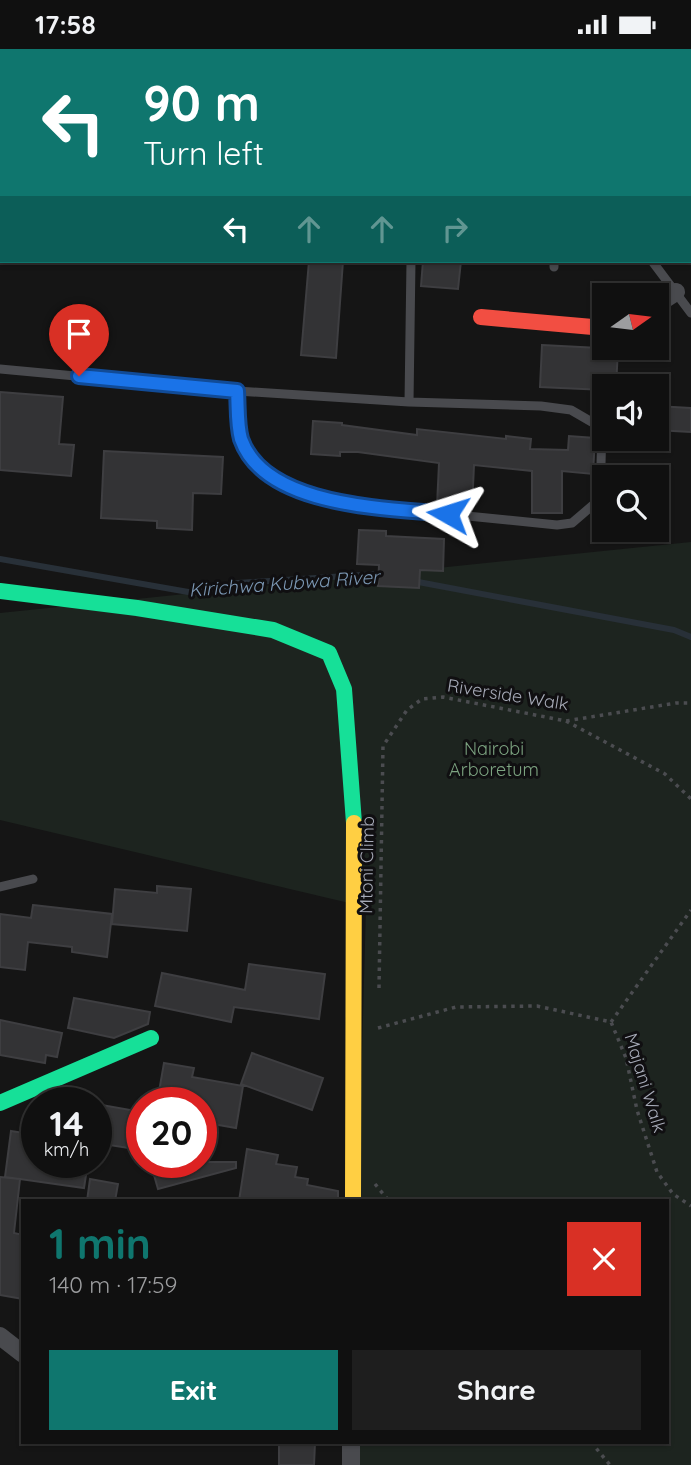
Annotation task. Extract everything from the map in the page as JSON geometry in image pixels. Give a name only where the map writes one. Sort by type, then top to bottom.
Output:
[{"type":"street","points":[[669,297],[676,292]]},
{"type":"street","points":[[481,317],[592,327]]},
{"type":"street","points":[[4,593],[273,630],[329,653],[344,689],[354,811],[353,1199]]},
{"type":"street","points":[[0,1103],[151,1038]]},
{"type":"street","points":[[0,1336],[21,1353]]},
{"type":"street","points":[[351,1444],[351,1465]]},
{"type":"lane","points":[[408,402],[411,263]]},
{"type":"lane","points":[[654,263],[691,313]]},
{"type":"lane","points":[[0,369],[237,391],[571,409],[601,428],[600,499],[572,523],[557,525],[338,503],[302,493],[254,461],[241,439],[237,391]]},
{"type":"lane","points":[[0,887],[33,879]]},
{"type":"path","name":"Riverside Walk","points":[[407,710],[422,699],[443,697],[566,721],[676,703],[691,703]]},
{"type":"path","name":"Mtoni Climb","points":[[379,989],[383,746],[407,710]]},
{"type":"path","points":[[566,721],[665,774],[691,799]]},
{"type":"path","points":[[611,1022],[691,910]]},
{"type":"path","name":"Majani Walk","points":[[378,1028],[456,1007],[537,1006],[611,1022],[626,1058],[637,1110],[657,1171],[673,1194],[691,1206]]},
{"type":"path","points":[[374,1182],[387,1199]]},
{"type":"path","points":[[593,1444],[610,1465]]},
{"type":"green space","name":"Nairobi Arboretum","points":[[691,542],[691,1465],[350,1465],[351,1444],[669,1444],[669,1199],[358,1199],[366,907],[0,820],[0,613]]},
{"type":"building","points":[[309,263],[343,263],[336,358],[301,355]]},
{"type":"building","points":[[423,263],[461,263],[458,289],[421,286]]},
{"type":"building","points":[[542,345],[592,348],[592,361],[617,361],[617,374],[592,374],[592,389],[540,387]]},
{"type":"building","points":[[0,392],[63,397],[59,444],[74,445],[71,476],[0,470]]},
{"type":"building","points":[[669,407],[691,408],[691,432],[669,431]]},
{"type":"building","points":[[313,421],[417,435],[417,429],[506,439],[506,436],[531,439],[530,449],[568,450],[569,436],[592,438],[592,451],[594,451],[592,474],[562,471],[562,513],[532,513],[532,471],[474,465],[472,509],[437,506],[439,463],[358,452],[340,452],[340,456],[311,454]]},
{"type":"building","points":[[104,451],[223,457],[221,494],[193,493],[192,530],[157,528],[157,521],[101,518]]},
{"type":"building","points":[[359,530],[386,531],[386,536],[444,539],[443,571],[420,570],[419,588],[378,586],[379,565],[357,564]]},
{"type":"building","points":[[157,886],[191,889],[187,931],[112,924],[115,889],[157,893]]},
{"type":"building","points":[[33,905],[112,914],[107,957],[72,952],[72,947],[28,942],[25,970],[0,967],[0,914],[31,918]]},
{"type":"building","points":[[249,964],[325,974],[319,1019],[234,1007],[231,1022],[155,1006],[162,973],[245,990]]},
{"type":"building","points":[[74,998],[150,1012],[148,1024],[114,1038],[68,1028]]},
{"type":"building","points":[[0,1020],[62,1033],[57,1057],[46,1055],[45,1063],[0,1055]]},
{"type":"building","points":[[252,1053],[323,1078],[312,1110],[241,1084]]},
{"type":"building","points":[[164,1063],[194,1068],[192,1077],[243,1086],[236,1128],[217,1125],[217,1087],[160,1087]]},
{"type":"building","points":[[112,1107],[126,1109],[126,1148],[112,1145]]},
{"type":"building","points":[[11,1131],[21,1133],[21,1178],[86,1178],[84,1188],[5,1177]]},
{"type":"building","points":[[247,1149],[278,1155],[276,1164],[297,1167],[295,1177],[308,1179],[307,1185],[338,1191],[338,1199],[239,1199]]},
{"type":"building","points":[[217,1162],[236,1162],[236,1168],[217,1173]]},
{"type":"building","points":[[0,1177],[20,1179],[14,1233],[21,1235],[21,1299],[0,1295]]},
{"type":"building","points":[[155,1178],[199,1178],[158,1189]]},
{"type":"building","points":[[90,1179],[118,1184],[115,1199],[87,1199]]},
{"type":"building","points":[[279,1444],[315,1444],[314,1465],[279,1465]]},
{"type":"waterway","name":"Kirichwa Kubwa River","points":[[0,559],[194,593],[238,583],[377,574],[386,576]]},
{"type":"waterway","name":"Kirichwa Kubwa River","points":[[413,581],[674,630],[691,637]]},
{"type":"traffic: fast","points":[[0,591],[137,608],[273,630],[329,653],[344,689],[354,823]]},
{"type":"traffic: fast","points":[[0,1103],[151,1038]]},
{"type":"traffic: slow","points":[[353,1199],[354,823]]},
{"type":"traffic: jam","points":[[481,317],[592,327]]},
{"type":"route","points":[[79,376],[237,391],[241,439],[254,461],[302,493],[338,503],[448,514]]}]
